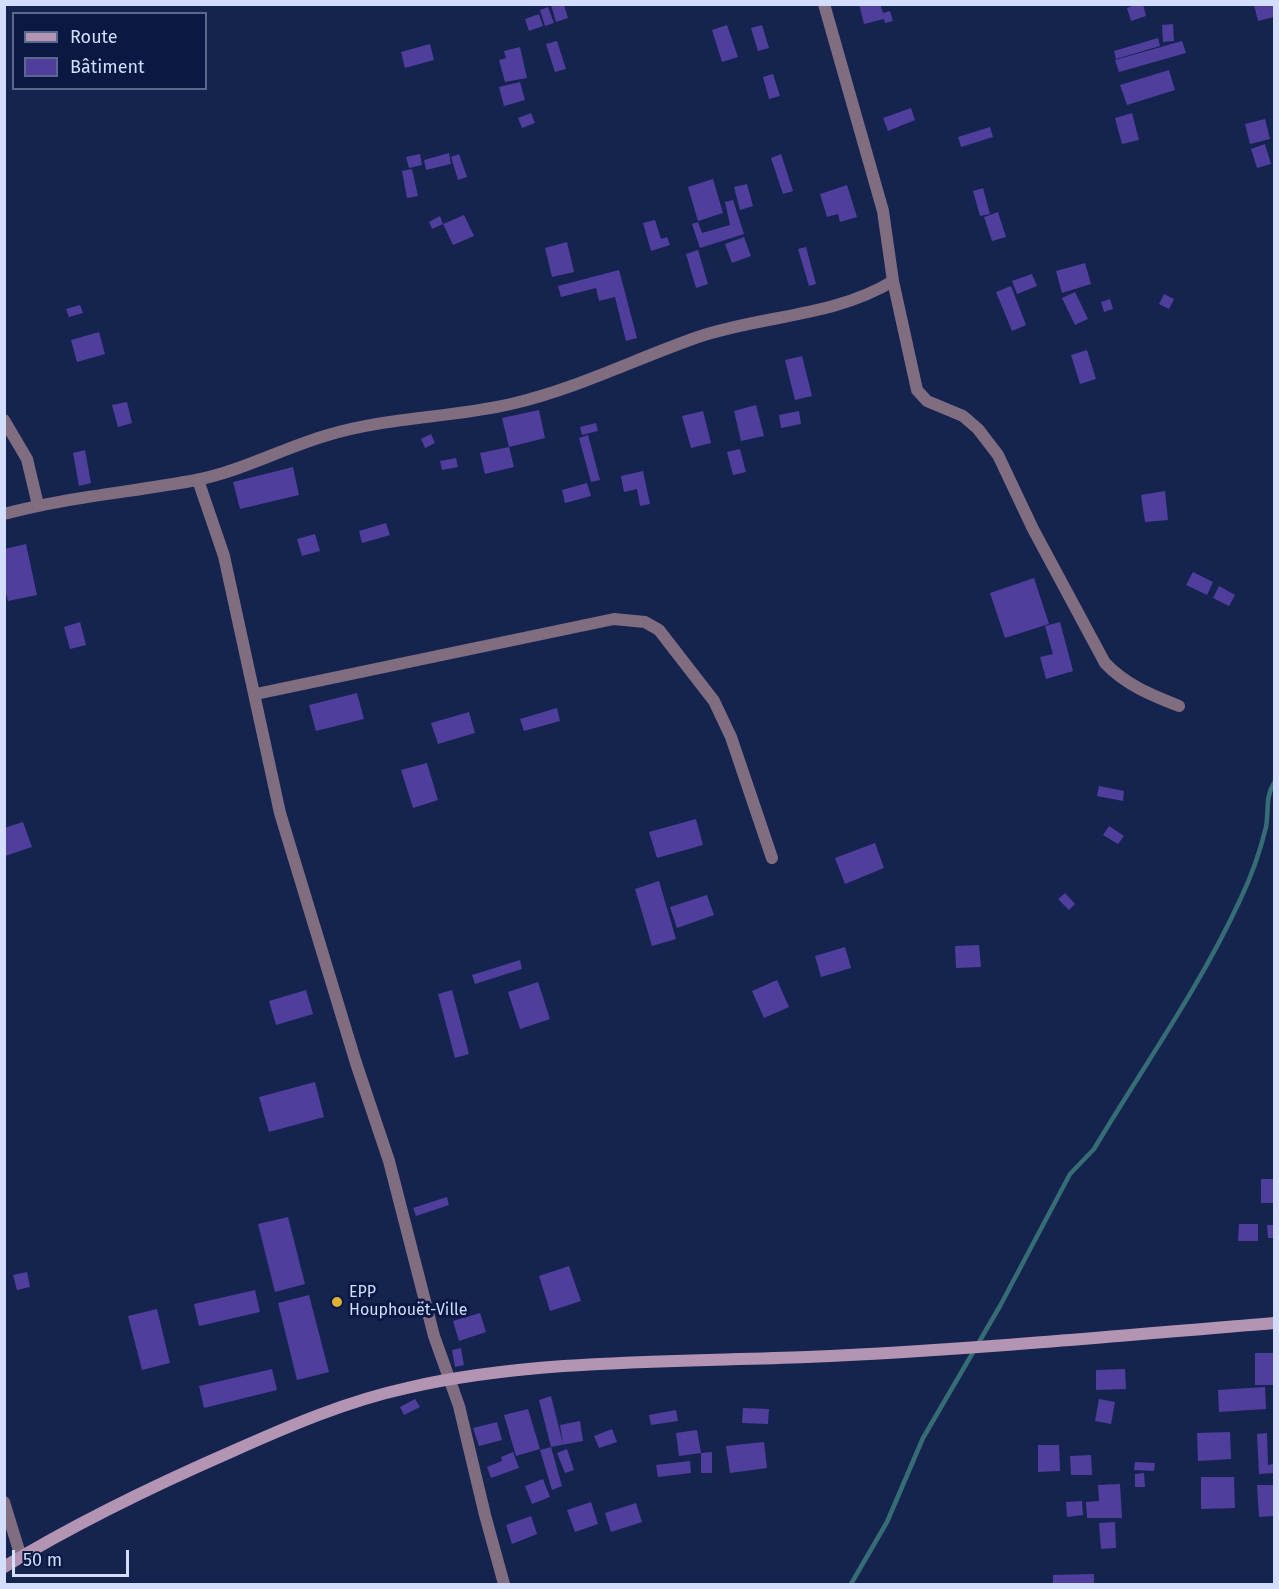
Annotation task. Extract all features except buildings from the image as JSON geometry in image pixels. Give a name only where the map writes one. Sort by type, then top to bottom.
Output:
[{"type":"street","points":[[824,4],[878,191],[893,281],[917,390],[927,401],[963,416],[988,441],[1104,663],[1120,679],[1179,706]]},
{"type":"street","points":[[4,514],[38,505],[198,480],[328,435],[375,424],[509,405],[538,397],[698,337],[849,302],[873,293],[893,281]]},
{"type":"street","points":[[4,420],[27,459],[38,505]]},
{"type":"street","points":[[198,480],[224,556],[256,694],[280,813],[356,1063],[389,1161],[434,1336],[459,1406],[484,1515],[504,1584]]},
{"type":"street","points":[[256,694],[603,621],[623,620],[652,624],[668,639],[717,707],[731,737],[772,858]]},
{"type":"street","points":[[4,1567],[164,1481],[263,1437],[376,1396],[448,1379],[568,1367],[948,1350],[1275,1323]]},
{"type":"street","points":[[4,1502],[21,1557]]},
{"type":"waterway","points":[[851,1584],[887,1522],[923,1438],[1000,1306],[1070,1174],[1094,1149],[1189,995],[1224,932],[1258,855],[1266,827],[1269,794],[1274,783]]},
{"type":"place","name":"EPP Houphouët-Ville","points":[[337,1302]]}]
